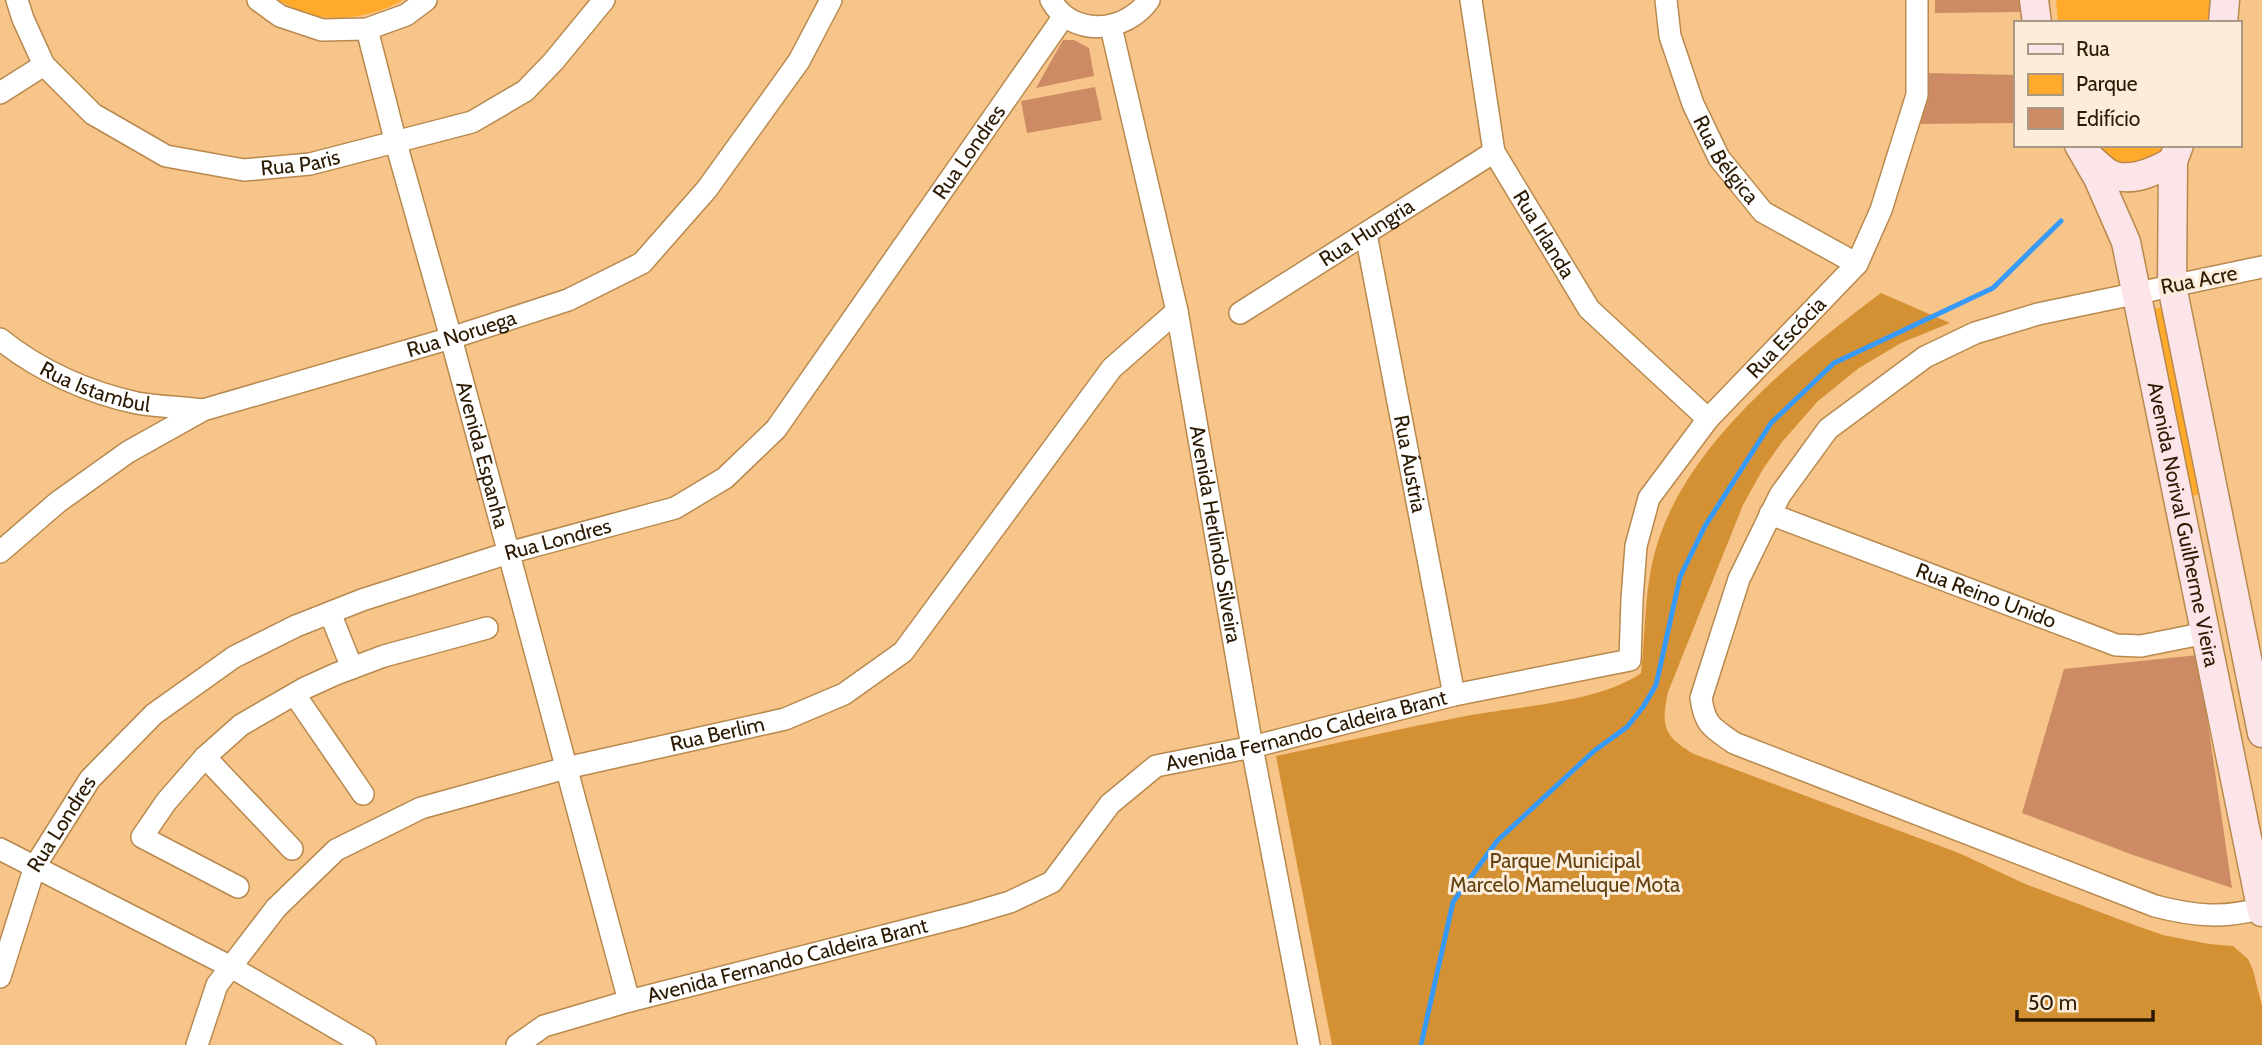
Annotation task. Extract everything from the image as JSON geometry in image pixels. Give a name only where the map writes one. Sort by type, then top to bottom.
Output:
[{"type":"street","name":"Rua Paris","points":[[18,0],[23,19],[44,65],[93,114],[166,156],[244,170],[310,164],[472,122],[525,91],[553,62],[604,0]]},
{"type":"street","points":[[258,0],[280,16],[322,30],[367,29],[406,15],[426,0]]},
{"type":"street","name":"Rua Noruega","points":[[0,552],[58,502],[118,459],[203,410],[451,338],[568,300],[642,263],[706,189],[799,61],[831,0]]},
{"type":"street","points":[[1057,8],[1090,27],[1111,27],[1132,19],[1149,0]]},
{"type":"street","name":"Rua Irlanda","points":[[1471,0],[1494,152],[1589,309],[1708,419]]},
{"type":"street","name":"Rua Bélgica","points":[[1666,0],[1670,36],[1681,70],[1693,104],[1719,158],[1763,212],[1857,264]]},
{"type":"street","name":"Rua Escócia","points":[[1630,660],[1636,546],[1649,498],[1708,419],[1857,264],[1881,209],[1917,95],[1917,0]]},
{"type":"street","points":[[2035,0],[2037,21]]},
{"type":"street","points":[[2223,21],[2225,0]]},
{"type":"street","name":"Rua Londres","points":[[0,978],[35,866],[90,779],[155,714],[234,657],[296,626],[330,613],[508,553],[675,508],[725,478],[776,429],[1057,8]]},
{"type":"street","name":"Avenida Herlindo Silveira","points":[[1111,27],[1177,311],[1252,747],[1309,1045]]},
{"type":"street","name":"Avenida Espanha","points":[[367,29],[629,1001]]},
{"type":"street","points":[[0,93],[44,65]]},
{"type":"street","points":[[2081,149],[2113,176],[2155,172],[2176,153]]},
{"type":"street","name":"Avenida Norival Guilherme Vieira","points":[[2081,149],[2098,178],[2126,242],[2262,909]]},
{"type":"street","name":"Rua Hungria","points":[[1240,313],[1494,152]]},
{"type":"street","name":"Avenida Norival Guilherme Vieira","points":[[2176,153],[2172,286],[2262,733]]},
{"type":"street","name":"Rua Áustria","points":[[1366,234],[1454,695]]},
{"type":"street","name":"Rua Acre","points":[[2262,267],[2026,317],[1975,333],[1925,357],[1828,429],[1780,495],[1739,579],[1701,698],[1704,717],[1734,743],[2155,906],[2187,914],[2216,916],[2262,909]]},
{"type":"street","name":"Rua Berlim","points":[[197,1045],[217,985],[276,908],[336,850],[421,808],[566,768],[785,719],[844,694],[903,652],[1112,368],[1177,311]]},
{"type":"street","name":"Rua Istambul","points":[[0,339],[17,353],[75,384],[138,403],[203,410]]},
{"type":"street","name":"Rua Reino Unido","points":[[1770,514],[2116,645],[2141,646],[2206,633]]},
{"type":"street","points":[[330,613],[352,668]]},
{"type":"street","points":[[238,887],[142,837],[166,802],[205,757],[241,724],[305,688],[384,656],[487,628]]},
{"type":"street","name":"Avenida Fernando Caldeira Brant","points":[[517,1045],[544,1026],[629,1001],[1010,902],[1052,881],[1110,804],[1156,766],[1252,747],[1454,695],[1630,660]]},
{"type":"street","points":[[295,695],[363,794]]},
{"type":"street","points":[[205,757],[292,849]]},
{"type":"street","points":[[0,849],[231,967],[365,1045]]},
{"type":"green space","points":[[278,0],[403,0],[367,14],[340,18],[314,16]]},
{"type":"green space","points":[[2056,0],[2212,0],[2207,21],[2058,21]]},
{"type":"green space","points":[[2102,147],[2166,147],[2164,154],[2128,168],[2109,162]]},
{"type":"green space","name":"Parque Municipal Marcelo Mameluque Mota","points":[[1881,293],[1950,323],[1901,343],[1859,368],[1818,401],[1782,442],[1763,469],[1743,505],[1668,692],[1665,722],[1670,735],[1694,754],[1959,853],[2023,883],[2137,926],[2163,935],[2233,946],[2248,959],[2253,970],[2262,1006],[2262,1045],[1332,1045],[1276,756],[1418,725],[1581,697],[1624,683],[1641,673],[1648,592],[1657,545],[1672,507],[1693,471],[1719,437],[1781,373]]},
{"type":"green space","points":[[2166,307],[2207,493],[2186,497],[2150,309]]},
{"type":"building","points":[[1935,0],[2019,0],[2020,12],[1935,13]]},
{"type":"building","points":[[1063,40],[1074,40],[1089,48],[1094,76],[1036,88]]},
{"type":"building","points":[[1929,73],[2014,75],[2014,123],[1919,124]]},
{"type":"building","points":[[1095,87],[1102,120],[1027,133],[1021,101]]},
{"type":"building","points":[[2198,655],[2232,888],[2133,855],[2022,813],[2064,669]]},
{"type":"waterway","points":[[1421,1045],[1453,902],[1497,841],[1594,751],[1627,727],[1643,707],[1656,685],[1680,577],[1705,526],[1771,423],[1834,363],[1993,288],[2061,221]]}]
